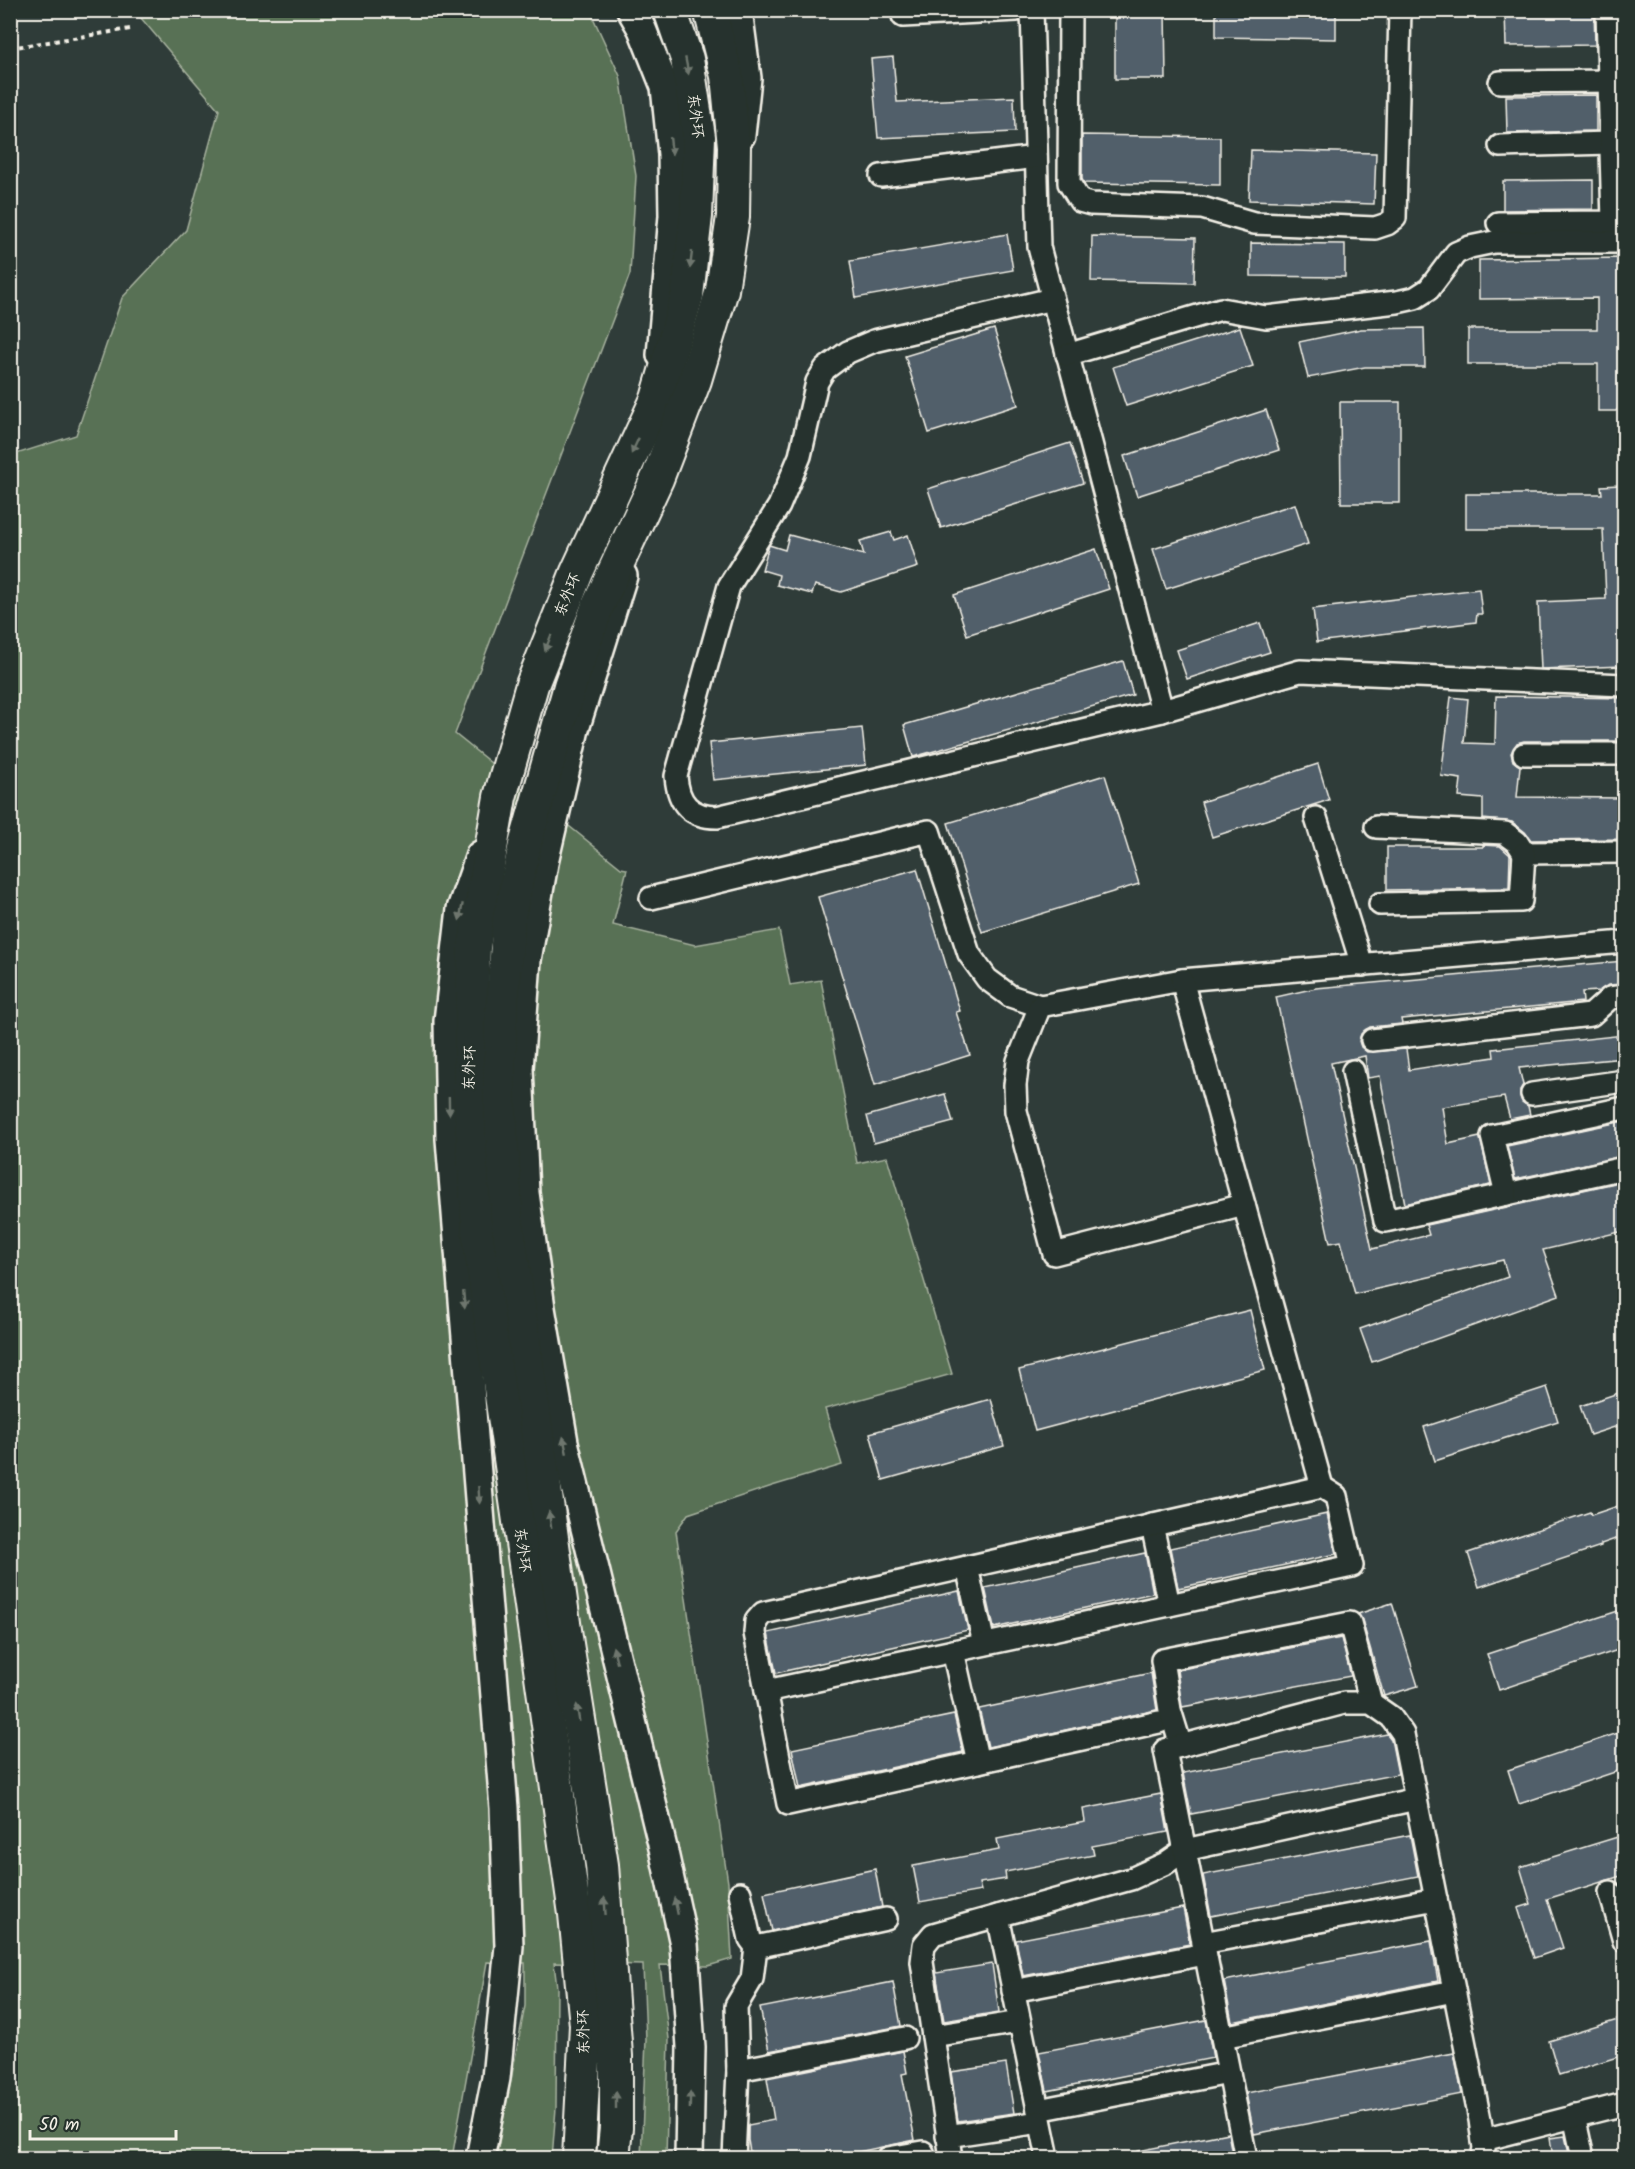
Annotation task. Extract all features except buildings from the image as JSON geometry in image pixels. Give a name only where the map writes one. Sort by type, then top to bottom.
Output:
[{"type":"highway","name":"东外环","points":[[579,2158],[586,2025],[576,1925],[478,1234],[469,1085],[474,947],[500,797],[532,685],[577,572],[657,399],[687,296],[696,216],[699,137],[687,59],[670,10]]},
{"type":"highway","name":"东外环","points":[[613,2158],[616,2128],[616,2056],[602,1865],[567,1644],[507,1219],[499,1088],[501,1021],[509,918],[525,845],[570,686],[597,608],[657,479],[695,380],[722,290],[733,217],[734,146],[726,76],[710,10]]},
{"type":"main road","points":[[631,10],[642,29],[665,87],[672,154],[673,216],[657,399]]},
{"type":"main road","points":[[733,217],[747,78],[738,10]]},
{"type":"main road","points":[[641,514],[612,615],[575,729],[544,863],[527,960],[519,1069],[525,1193],[541,1308],[564,1442],[663,1848],[684,1944],[692,2047],[689,2158]]},
{"type":"main road","points":[[480,2158],[496,2078],[509,1946],[504,1808],[450,1139],[448,1021],[461,909],[500,797]]},
{"type":"street","points":[[903,16],[1017,10]]},
{"type":"street","points":[[1032,10],[1039,247],[1162,711]]},
{"type":"street","points":[[1070,10],[1069,183],[1080,201],[1091,204],[1202,208],[1254,222],[1375,228],[1395,218],[1401,10]]},
{"type":"street","points":[[1498,223],[1613,222],[1611,143],[1617,81],[1607,10]]},
{"type":"street","points":[[1500,82],[1617,81]]},
{"type":"street","points":[[1500,146],[1611,143]]},
{"type":"street","points":[[881,176],[1036,157]]},
{"type":"street","points":[[1067,355],[1221,309],[1266,317],[1415,298],[1429,289],[1456,253],[1494,242],[1624,242]]},
{"type":"street","points":[[1052,299],[874,341],[848,352],[825,369],[817,382],[800,456],[779,506],[729,586],[676,776],[679,795],[694,813],[717,817],[1162,711],[1300,670],[1624,685]]},
{"type":"street","points":[[1524,754],[1624,754]]},
{"type":"street","points":[[1316,818],[1362,964]]},
{"type":"street","points":[[1376,827],[1505,833],[1517,842],[1524,853],[1521,901],[1380,904]]},
{"type":"street","points":[[651,898],[929,831],[969,954],[987,979],[1010,996],[1040,1006],[1182,980],[1624,942]]},
{"type":"street","points":[[1524,853],[1624,852]]},
{"type":"street","points":[[766,1691],[1352,1566],[1336,1496],[1322,1487],[1182,980]]},
{"type":"street","points":[[1372,1040],[1591,1015],[1610,998],[1624,996]]},
{"type":"street","points":[[1040,1006],[1018,1061],[1015,1085],[1016,1111],[1054,1254],[1244,1205]]},
{"type":"street","points":[[1353,1071],[1385,1221],[1624,1168]]},
{"type":"street","points":[[1532,1094],[1624,1081]]},
{"type":"street","points":[[1506,1194],[1492,1136],[1624,1108]]},
{"type":"street","points":[[1159,1722],[788,1803],[755,1633],[756,1621],[763,1613],[1322,1487]]},
{"type":"street","points":[[1152,1526],[1169,1605]]},
{"type":"street","points":[[967,1567],[984,1644]]},
{"type":"street","points":[[1181,1746],[1170,1710],[1162,1660],[1350,1623],[1371,1703]]},
{"type":"street","points":[[953,1651],[978,1762]]},
{"type":"street","points":[[1246,2158],[1165,1750],[1344,1703],[1371,1703],[1391,1717],[1403,1734],[1483,2149],[1574,2116],[1624,2104]]},
{"type":"street","points":[[951,2158],[922,1962],[924,1944],[933,1934],[1131,1880],[1166,1863],[1185,1850],[1416,1799]]},
{"type":"street","points":[[1610,1892],[1624,1941]]},
{"type":"street","points":[[734,2158],[738,2070],[736,2006],[753,1979],[756,1947],[750,1939],[740,1893]]},
{"type":"street","points":[[1013,1991],[1436,1899]]},
{"type":"street","points":[[998,1916],[1048,2158]]},
{"type":"street","points":[[756,1947],[886,1919]]},
{"type":"street","points":[[1222,2037],[1454,1990]]},
{"type":"street","points":[[933,2036],[1020,2022]]},
{"type":"street","points":[[738,2070],[905,2038]]},
{"type":"street","points":[[947,2136],[1229,2073]]},
{"type":"street","points":[[1574,2116],[1583,2158]]},
{"type":"street","points":[[888,2158],[923,2152]]},
{"type":"path","points":[[10,48],[130,29]]},
{"type":"green space","points":[[135,11],[590,11],[620,76],[636,176],[630,274],[455,734],[621,868],[627,869],[613,925],[695,945],[779,930],[790,985],[821,980],[857,1163],[887,1157],[952,1374],[825,1409],[842,1465],[688,1514],[676,1531],[728,1883],[732,1959],[708,1966],[660,1965],[669,2039],[666,2158],[641,2158],[646,2040],[643,1965],[554,1963],[557,1988],[556,2108],[552,2158],[496,2158],[525,2006],[525,1963],[487,1962],[452,2158],[11,2158],[10,456],[76,435],[122,298],[186,230],[219,110]]}]
